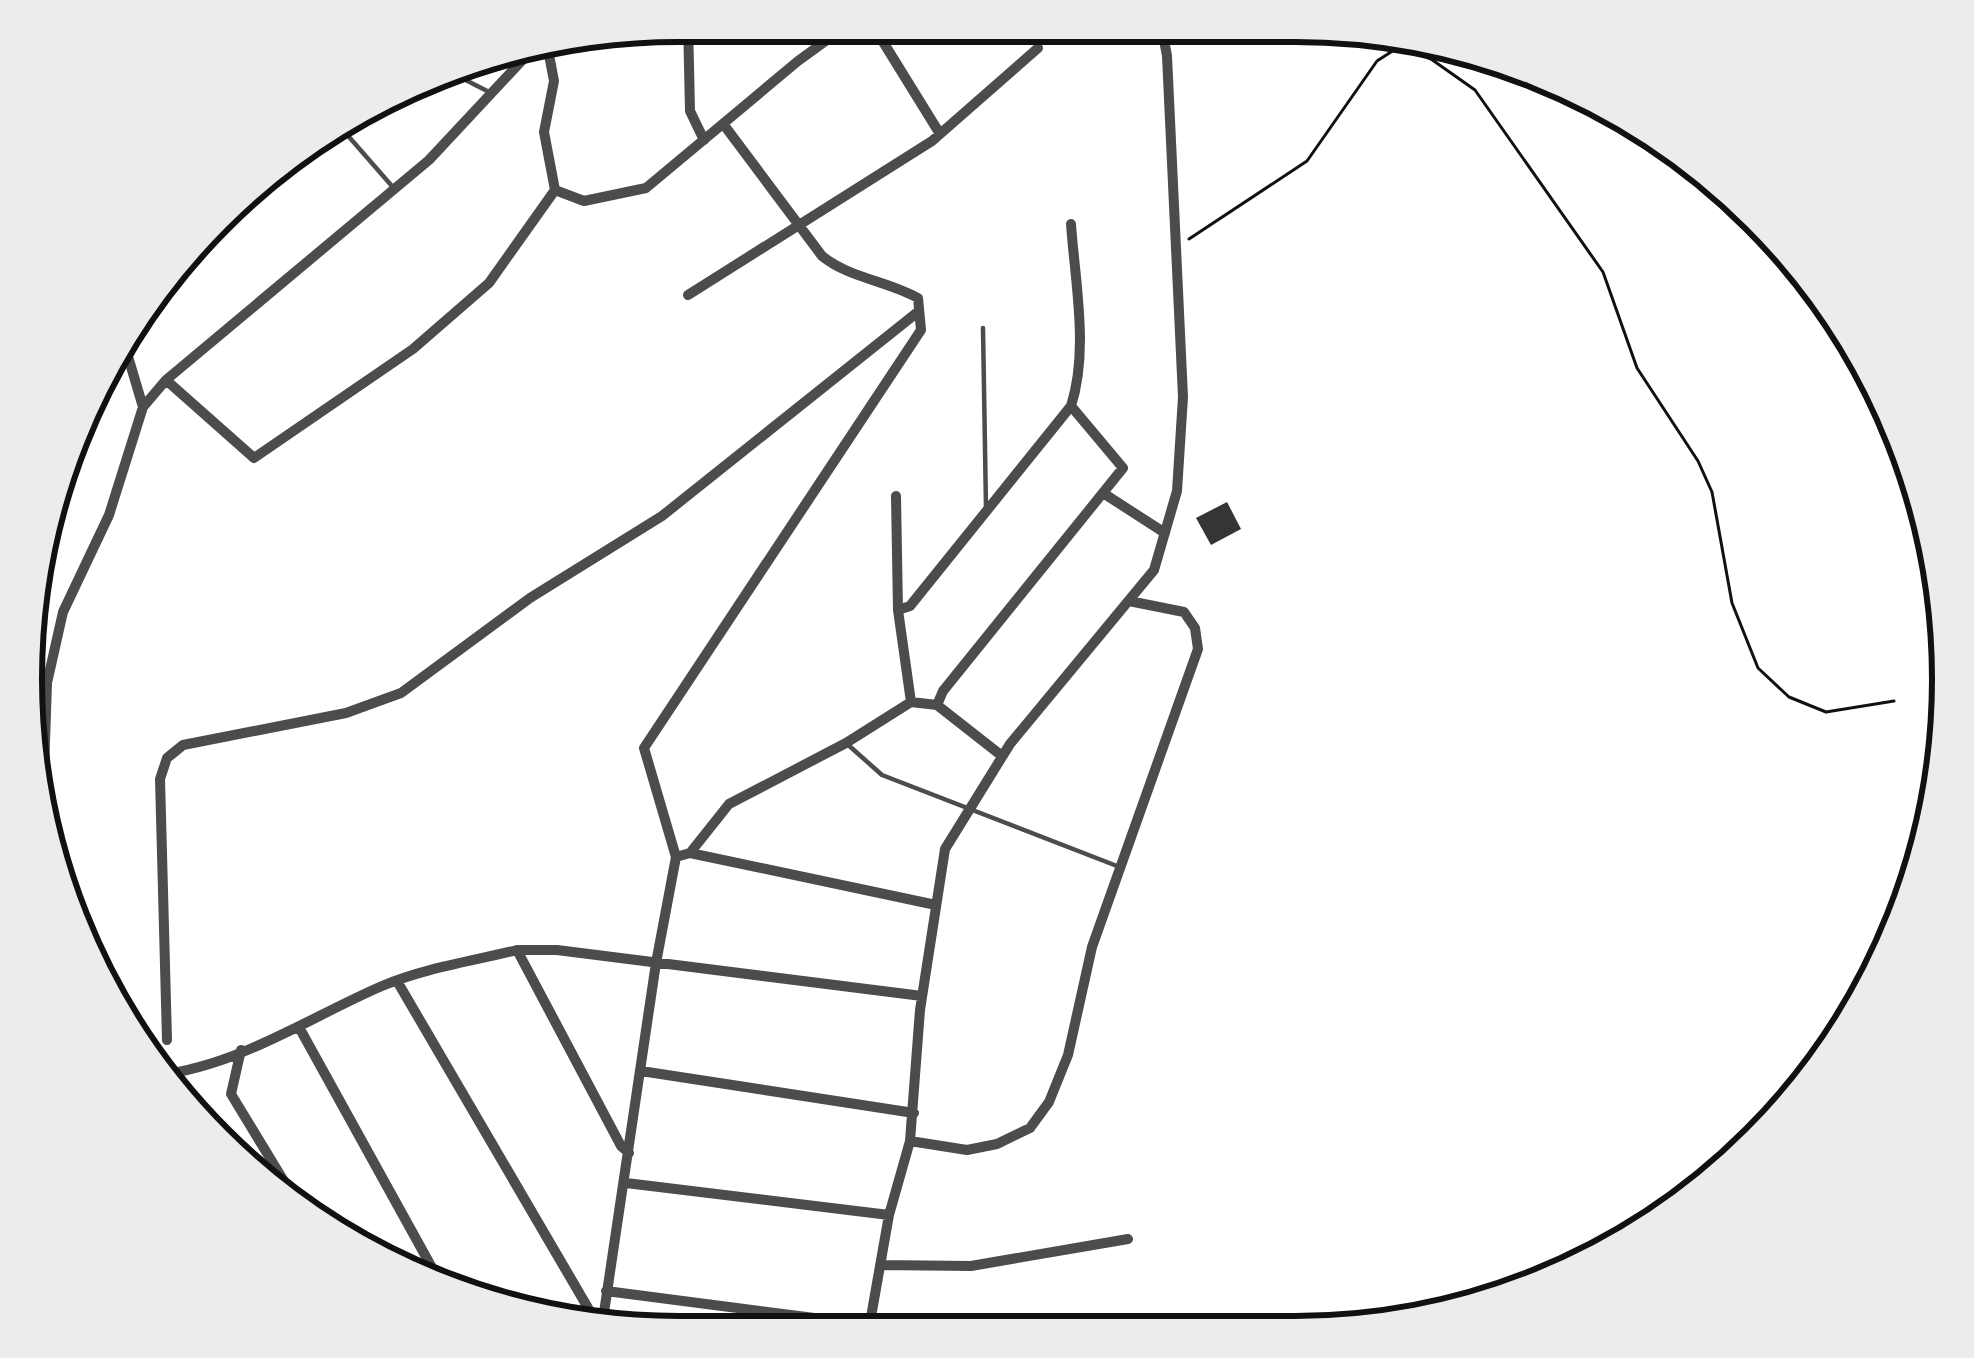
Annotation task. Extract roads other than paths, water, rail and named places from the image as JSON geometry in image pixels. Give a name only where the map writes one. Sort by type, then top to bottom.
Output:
[{"type":"street","points":[[688,42],[690,111],[704,140]]},
{"type":"street","points":[[555,190],[584,201],[646,188],[825,42]]},
{"type":"street","points":[[883,42],[940,134]]},
{"type":"street","points":[[871,1316],[910,1141],[922,996],[945,849],[1002,757],[1154,570],[1177,491],[1183,398],[1164,42]]},
{"type":"street","points":[[688,295],[940,134],[1038,48]]},
{"type":"street","points":[[166,380],[254,458],[412,349],[490,283],[555,190],[544,132],[554,81],[548,56]]},
{"type":"street","points":[[45,742],[47,683],[63,612],[109,515],[143,407],[166,380],[429,160],[522,62]]},
{"type":"street","points":[[602,1312],[676,857],[644,748],[921,330],[918,298],[892,284],[843,273],[822,256],[724,124]]},
{"type":"street","points":[[898,610],[910,606],[1072,406],[1078,386],[1078,355],[1072,224]]},
{"type":"street","points":[[167,1040],[160,779],[167,758],[183,746],[346,713],[400,693],[530,598],[662,516],[919,311]]},
{"type":"street","points":[[128,358],[143,407]]},
{"type":"street","points":[[937,705],[943,691],[1123,468],[1072,406]]},
{"type":"street","points":[[1103,493],[1165,533]]},
{"type":"street","points":[[896,496],[898,610],[911,701]]},
{"type":"street","points":[[910,1141],[952,1149],[982,1148],[1019,1135],[1040,1116],[1063,1072],[1091,947],[1198,649],[1195,628],[1184,612],[1129,601]]},
{"type":"street","points":[[690,853],[729,804],[846,743],[911,701],[937,705],[1002,757]]},
{"type":"street","points":[[676,857],[690,853],[936,905]]},
{"type":"street","points":[[178,1072],[300,1029],[398,981],[517,950],[557,950],[922,996]]},
{"type":"street","points":[[517,950],[629,1153]]},
{"type":"street","points":[[398,981],[591,1310]]},
{"type":"street","points":[[300,1029],[432,1267]]},
{"type":"street","points":[[241,1050],[231,1094],[281,1176]]},
{"type":"street","points":[[641,1071],[914,1113]]},
{"type":"street","points":[[626,1183],[890,1215]]},
{"type":"street","points":[[880,1265],[971,1266],[1128,1239]]},
{"type":"street","points":[[606,1291],[775,1316]]},
{"type":"lane","points":[[464,80],[491,94]]},
{"type":"lane","points":[[347,135],[394,188]]},
{"type":"lane","points":[[983,328],[986,512]]},
{"type":"lane","points":[[846,743],[882,775],[1120,868]]}]
